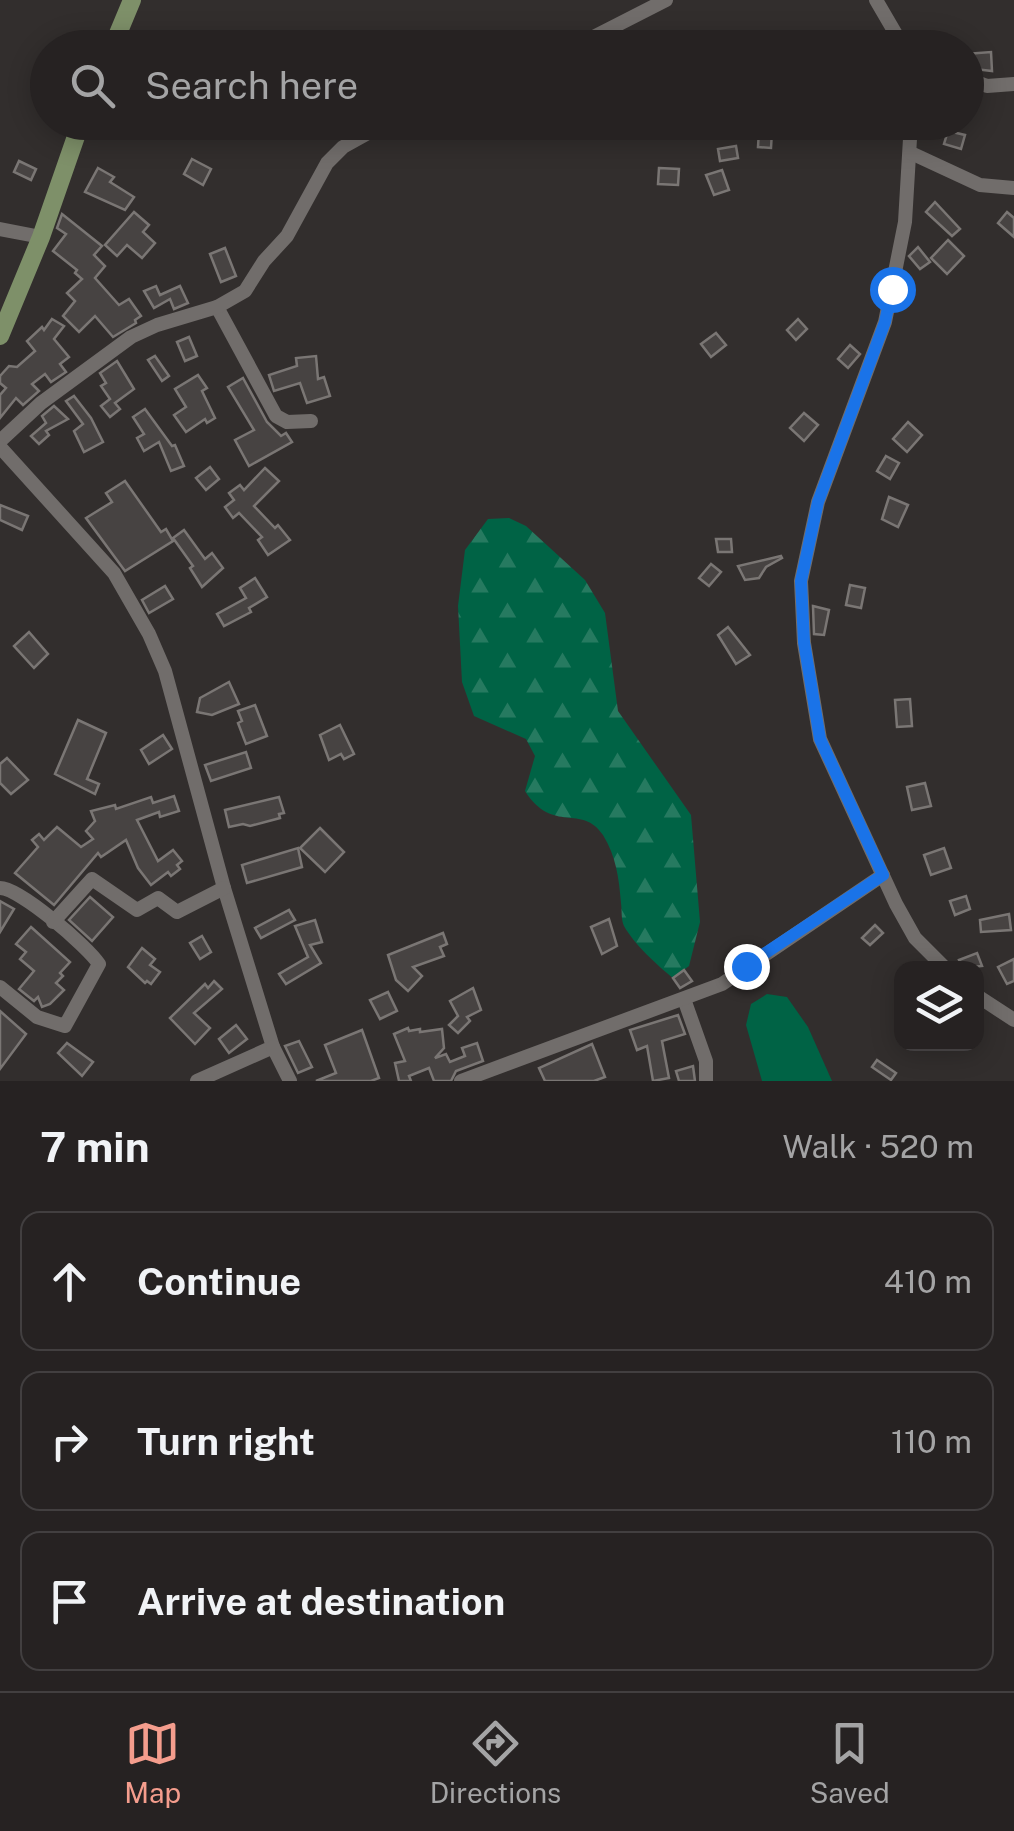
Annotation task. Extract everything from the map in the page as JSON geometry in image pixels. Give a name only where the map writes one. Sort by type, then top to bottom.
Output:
[{"type":"main road","points":[[120,30],[132,0]]},
{"type":"main road","points":[[0,336],[74,140]]},
{"type":"street","points":[[607,30],[666,0]]},
{"type":"street","points":[[876,0],[894,30]]},
{"type":"street","points":[[984,85],[1014,84]]},
{"type":"street","points":[[290,1081],[273,1048],[164,671],[132,601],[114,573],[0,444],[41,403],[131,338],[157,325],[218,307],[245,291],[286,236],[327,163],[356,140]]},
{"type":"street","points":[[911,140],[905,222],[885,322],[818,502],[800,602],[820,739],[915,938],[938,961]]},
{"type":"street","points":[[911,152],[980,185],[1014,188]]},
{"type":"street","points":[[0,229],[41,236]]},
{"type":"street","points":[[218,307],[276,416],[287,422],[310,421]]},
{"type":"street","points":[[461,1081],[722,984],[883,875]]},
{"type":"street","points":[[53,922],[92,878],[137,910],[158,898],[172,910],[182,910],[224,888]]},
{"type":"street","points":[[0,888],[8,888],[53,922],[99,964],[67,1024],[62,1026],[37,1017],[0,987]]},
{"type":"street","points":[[684,999],[706,1062],[706,1081]]},
{"type":"street","points":[[984,1000],[1014,1020]]},
{"type":"street","points":[[197,1081],[273,1048]]},
{"type":"green space","points":[[509,518],[526,526],[585,580],[605,613],[618,711],[691,815],[700,922],[689,966],[673,978],[624,926],[616,868],[603,835],[586,821],[556,816],[536,804],[525,791],[535,756],[526,739],[474,716],[462,682],[458,606],[465,550],[488,519]]},
{"type":"green space","points":[[767,994],[787,997],[808,1027],[832,1081],[762,1081],[746,1025],[751,1004]]},
{"type":"building","points":[[991,52],[992,71],[984,70],[984,53]]},
{"type":"building","points":[[758,140],[771,140],[771,148],[758,147]]},
{"type":"building","points":[[945,140],[964,140],[961,149],[944,144]]},
{"type":"building","points":[[736,146],[738,158],[720,161],[718,149]]},
{"type":"building","points":[[192,159],[211,169],[203,185],[184,174]]},
{"type":"building","points":[[19,161],[36,169],[31,180],[14,172]]},
{"type":"building","points":[[98,168],[114,177],[110,182],[134,197],[125,210],[85,192]]},
{"type":"building","points":[[659,168],[679,169],[678,185],[658,184]]},
{"type":"building","points":[[722,170],[729,190],[714,195],[706,175]]},
{"type":"building","points":[[935,202],[960,229],[952,236],[926,212]]},
{"type":"building","points":[[134,212],[149,225],[143,232],[155,243],[142,258],[127,245],[117,256],[105,245]]},
{"type":"building","points":[[1007,212],[1014,218],[1014,237],[998,223]]},
{"type":"building","points":[[62,214],[102,246],[94,255],[105,266],[95,278],[119,305],[129,299],[141,316],[113,337],[95,316],[79,332],[63,316],[75,301],[67,293],[82,279],[75,273],[77,270],[53,251],[66,234],[57,228]]},
{"type":"building","points":[[948,240],[964,256],[947,274],[931,258]]},
{"type":"building","points":[[918,247],[930,262],[920,269],[909,256]]},
{"type":"building","points":[[225,248],[236,276],[221,282],[210,254]]},
{"type":"building","points":[[156,286],[160,295],[180,286],[188,303],[174,309],[170,299],[154,308],[144,291]]},
{"type":"building","points":[[52,319],[64,326],[54,339],[69,357],[60,364],[66,372],[51,382],[45,374],[32,384],[39,391],[23,405],[16,398],[0,418],[0,395],[6,388],[0,383],[0,376],[35,351],[27,341]]},
{"type":"building","points":[[798,319],[807,329],[796,340],[787,330]]},
{"type":"building","points":[[716,333],[726,345],[711,357],[701,344]]},
{"type":"building","points":[[189,337],[197,356],[185,361],[177,342]]},
{"type":"building","points":[[850,345],[860,354],[848,368],[838,359]]},
{"type":"building","points":[[155,356],[169,376],[162,381],[148,360]]},
{"type":"building","points":[[316,356],[318,379],[324,377],[330,396],[307,403],[300,383],[274,391],[269,375],[297,366],[296,358]]},
{"type":"building","points":[[117,361],[134,389],[115,403],[120,409],[110,417],[101,406],[110,399],[101,386],[106,383],[100,373]]},
{"type":"building","points":[[198,375],[207,388],[202,391],[215,418],[207,423],[205,419],[186,432],[174,415],[186,407],[175,389]]},
{"type":"building","points":[[243,378],[267,422],[281,436],[286,433],[292,442],[249,466],[235,440],[254,430],[228,387]]},
{"type":"building","points":[[74,396],[103,442],[84,452],[74,431],[83,424],[66,401]]},
{"type":"building","points":[[54,406],[68,419],[46,431],[49,435],[39,444],[31,436],[46,423],[42,416]]},
{"type":"building","points":[[145,409],[175,445],[184,466],[171,471],[159,442],[144,451],[137,438],[144,434],[133,417]]},
{"type":"building","points":[[804,413],[818,425],[804,441],[790,428]]},
{"type":"building","points":[[908,422],[922,435],[907,452],[893,439]]},
{"type":"building","points":[[886,456],[899,463],[890,479],[877,471]]},
{"type":"building","points":[[210,467],[219,479],[206,490],[196,478]]},
{"type":"building","points":[[265,468],[279,481],[254,506],[290,540],[268,555],[258,540],[262,537],[239,513],[233,518],[225,507],[234,500],[229,493],[240,485],[244,490]]},
{"type":"building","points":[[125,481],[161,532],[166,529],[173,541],[125,571],[86,518],[112,502],[106,493]]},
{"type":"building","points":[[889,497],[908,505],[898,527],[882,519]]},
{"type":"building","points":[[0,505],[28,516],[22,530],[0,520]]},
{"type":"building","points":[[184,530],[205,559],[212,553],[223,568],[202,587],[173,538]]},
{"type":"building","points":[[716,539],[731,539],[732,552],[718,552]]},
{"type":"building","points":[[781,556],[759,578],[745,580],[738,566]]},
{"type":"building","points":[[711,564],[721,572],[709,586],[699,578]]},
{"type":"building","points":[[255,578],[267,597],[249,608],[251,612],[224,626],[217,614],[246,598],[240,588]]},
{"type":"building","points":[[850,585],[865,588],[861,608],[846,605]]},
{"type":"building","points":[[165,586],[173,599],[149,613],[142,600]]},
{"type":"building","points":[[813,606],[829,610],[824,635],[814,634]]},
{"type":"building","points":[[728,627],[750,655],[736,664],[718,635]]},
{"type":"building","points":[[29,632],[48,654],[34,668],[14,646]]},
{"type":"building","points":[[229,682],[239,704],[212,715],[197,712],[200,698]]},
{"type":"building","points":[[910,699],[912,726],[897,727],[895,700]]},
{"type":"building","points":[[255,705],[267,736],[246,744],[238,711]]},
{"type":"building","points":[[78,720],[106,733],[87,779],[99,784],[95,794],[55,774]]},
{"type":"building","points":[[340,725],[354,754],[344,759],[341,754],[329,760],[320,735]]},
{"type":"building","points":[[163,735],[172,749],[149,764],[141,750]]},
{"type":"building","points":[[246,752],[251,768],[211,781],[205,765]]},
{"type":"building","points":[[7,758],[28,780],[11,794],[0,783],[0,764]]},
{"type":"building","points":[[925,783],[931,806],[912,810],[907,787]]},
{"type":"building","points":[[174,796],[179,811],[160,817],[159,812],[137,820],[158,861],[173,850],[182,861],[177,865],[180,869],[171,876],[168,872],[151,885],[138,868],[126,840],[101,857],[98,853],[54,905],[15,873],[38,847],[32,840],[39,834],[44,840],[57,827],[81,847],[93,839],[86,831],[95,821],[91,811],[115,805],[116,809],[151,797],[153,803]]},
{"type":"building","points":[[279,797],[284,813],[279,814],[280,818],[229,827],[225,810]]},
{"type":"building","points":[[320,828],[344,852],[325,872],[300,848]]},
{"type":"building","points":[[298,848],[302,867],[247,883],[242,865]]},
{"type":"building","points":[[944,848],[951,868],[931,875],[924,855]]},
{"type":"building","points":[[966,896],[970,909],[955,915],[950,901]]},
{"type":"building","points":[[90,897],[113,917],[92,941],[69,920]]},
{"type":"building","points":[[0,901],[14,909],[0,932]]},
{"type":"building","points":[[289,910],[295,920],[261,938],[255,928]]},
{"type":"building","points":[[1009,914],[1011,930],[981,932],[980,920]]},
{"type":"building","points":[[609,919],[617,946],[602,954],[591,927]]},
{"type":"building","points":[[315,920],[322,942],[310,945],[321,963],[286,984],[279,974],[308,957],[295,926]]},
{"type":"building","points":[[875,925],[883,933],[870,945],[862,938]]},
{"type":"building","points":[[31,927],[70,962],[56,983],[64,990],[42,1007],[38,997],[34,1001],[19,989],[34,971],[20,959],[26,952],[16,944]]},
{"type":"building","points":[[443,933],[447,944],[440,947],[444,956],[413,967],[422,976],[408,991],[396,980],[388,955]]},
{"type":"building","points":[[202,936],[211,952],[200,959],[190,943]]},
{"type":"building","points":[[142,948],[155,959],[150,965],[160,972],[151,984],[128,967]]},
{"type":"building","points":[[977,953],[980,961],[960,961]]},
{"type":"building","points":[[1014,959],[1014,981],[1007,984],[998,967]]},
{"type":"building","points":[[684,970],[692,981],[680,988],[673,978]]},
{"type":"building","points":[[214,981],[222,989],[194,1013],[210,1028],[195,1044],[170,1018],[205,984],[208,988]]},
{"type":"building","points":[[473,988],[481,1010],[467,1017],[470,1021],[458,1033],[449,1025],[458,1016],[450,1001]]},
{"type":"building","points":[[388,992],[397,1011],[380,1019],[370,1000]]},
{"type":"building","points":[[0,1011],[26,1034],[0,1069]]},
{"type":"building","points":[[678,1015],[685,1034],[662,1041],[669,1078],[653,1081],[647,1046],[637,1050],[630,1030]]},
{"type":"building","points":[[236,1025],[247,1039],[229,1053],[219,1039]]},
{"type":"building","points":[[408,1028],[420,1032],[442,1029],[444,1048],[435,1058],[446,1054],[450,1062],[465,1056],[462,1048],[477,1043],[483,1061],[456,1071],[451,1081],[434,1081],[429,1068],[409,1076],[411,1081],[399,1081],[395,1063],[405,1061],[394,1034]]},
{"type":"building","points":[[362,1030],[379,1078],[316,1081],[336,1073],[325,1045]]},
{"type":"building","points":[[299,1041],[312,1067],[298,1073],[285,1046]]},
{"type":"building","points":[[67,1043],[93,1062],[82,1076],[58,1053]]},
{"type":"building","points":[[592,1044],[605,1077],[594,1081],[545,1081],[539,1068]]},
{"type":"building","points":[[877,1060],[896,1073],[891,1080],[872,1067]]},
{"type":"building","points":[[693,1066],[695,1081],[679,1081],[676,1071]]},
{"type":"route","points":[[746,966],[883,875],[820,739],[800,602],[818,502],[885,322],[892,289]]}]
